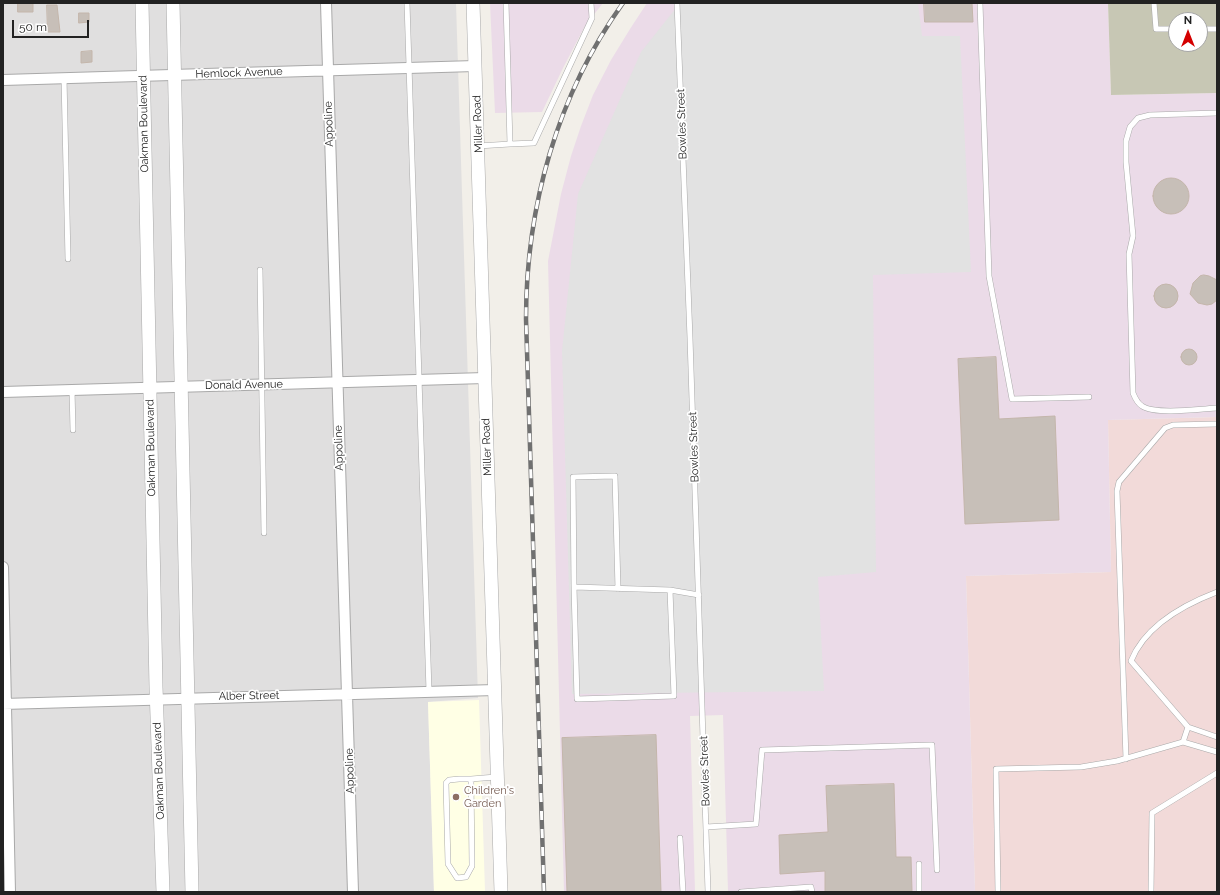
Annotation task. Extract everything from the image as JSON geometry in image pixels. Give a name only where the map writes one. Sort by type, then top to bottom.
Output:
[{"type":"street","name":"Oakman Boulevard","points":[[142,3],[157,699],[163,892]]},
{"type":"street","points":[[173,3],[192,892]]},
{"type":"street","name":"Appoline","points":[[326,3],[353,892]]},
{"type":"street","name":"Miller Road","points":[[473,3],[501,892]]},
{"type":"street","name":"Hemlock Avenue","points":[[3,80],[475,66]]},
{"type":"street","name":"Donald Avenue","points":[[3,392],[485,378]]},
{"type":"street","points":[[3,567],[5,778],[10,892]]},
{"type":"street","name":"Alber Street","points":[[4,703],[495,690]]},
{"type":"lane","points":[[407,3],[429,691]]},
{"type":"lane","points":[[506,3],[510,144]]},
{"type":"lane","points":[[478,146],[534,143],[592,18],[591,3]]},
{"type":"lane","name":"Bowles Street","points":[[677,3],[699,595],[708,892]]},
{"type":"lane","points":[[980,3],[989,276],[1012,399],[1089,397]]},
{"type":"lane","points":[[1154,3],[1156,28],[1168,29]]},
{"type":"lane","points":[[64,78],[68,259]]},
{"type":"lane","points":[[1217,113],[1150,115],[1138,118],[1130,127],[1126,141],[1126,162],[1133,236],[1129,254],[1133,393],[1136,401],[1142,406],[1151,410],[1163,411],[1217,408]]},
{"type":"lane","points":[[260,270],[263,385],[264,533]]},
{"type":"lane","points":[[72,390],[73,430]]},
{"type":"lane","points":[[1126,759],[1117,491],[1119,482],[1165,428],[1173,425],[1217,424]]},
{"type":"lane","points":[[618,589],[615,476],[573,476],[577,699],[674,696],[670,590]]},
{"type":"lane","points":[[574,587],[670,590],[699,595]]},
{"type":"lane","points":[[1123,664],[1131,661],[1135,651],[1155,627],[1190,603],[1217,592]]},
{"type":"lane","points":[[1131,661],[1188,727],[1217,737]]},
{"type":"lane","points":[[1183,742],[1188,727]]},
{"type":"lane","points":[[998,892],[996,769],[1082,767],[1126,759],[1183,742],[1217,752]]},
{"type":"lane","points":[[706,827],[756,824],[762,750],[932,745],[937,870]]},
{"type":"lane","points":[[1151,892],[1152,813],[1217,774]]},
{"type":"lane","points":[[471,779],[472,866],[466,878],[457,878],[448,864],[446,783],[449,780],[497,777]]},
{"type":"lane","points":[[680,838],[683,892]]},
{"type":"lane","points":[[919,864],[919,892]]},
{"type":"lane","points":[[742,892],[811,887],[812,892]]},
{"type":"shaded area","points":[[3,3],[456,3],[478,698],[428,702],[434,892],[3,892]]},
{"type":"shaded area","points":[[490,3],[603,3],[585,26],[542,112],[495,113]]},
{"type":"shaded area","points":[[647,3],[1108,3],[1111,95],[1217,93],[1217,417],[1108,420],[1111,572],[966,576],[975,892],[728,892],[723,715],[690,716],[695,892],[564,892],[548,261],[561,194],[581,126],[593,95],[611,60]]},
{"type":"shaded area","points":[[680,3],[918,3],[922,36],[960,36],[971,272],[873,275],[876,572],[818,577],[824,691],[572,694],[562,351],[578,194],[641,52]]},
{"type":"shaded area","points":[[1108,3],[1217,3],[1217,93],[1111,95]]},
{"type":"shaded area","points":[[1217,417],[1217,892],[975,892],[966,576],[1111,572],[1108,420]]},
{"type":"shaded area","name":"Children's Garden","points":[[479,700],[485,892],[434,892],[428,702]]},
{"type":"building","points":[[18,3],[33,3],[33,12],[18,12]]},
{"type":"building","points":[[924,3],[972,3],[973,22],[925,22]]},
{"type":"building","points":[[47,5],[57,5],[60,32],[48,32]]},
{"type":"building","points":[[79,13],[89,13],[89,22],[79,23]]},
{"type":"building","points":[[92,51],[92,62],[81,63],[81,52]]},
{"type":"building","points":[[1175,178],[1184,183],[1188,189],[1188,203],[1184,209],[1175,214],[1167,214],[1158,209],[1154,203],[1153,192],[1158,183],[1164,179]]},
{"type":"building","points":[[1204,275],[1217,280],[1217,300],[1212,304],[1207,305],[1198,303],[1190,294],[1193,283],[1200,276]]},
{"type":"building","points":[[1161,284],[1171,284],[1178,291],[1178,301],[1171,308],[1161,308],[1154,301],[1154,291]]},
{"type":"building","points":[[1186,349],[1192,349],[1197,354],[1195,363],[1192,365],[1186,365],[1181,360],[1181,354]]},
{"type":"building","points":[[996,357],[999,419],[1055,416],[1059,520],[965,524],[958,359]]},
{"type":"building","points":[[656,735],[661,892],[567,892],[562,738]]},
{"type":"building","points":[[894,784],[896,857],[911,857],[912,891],[825,892],[825,871],[780,874],[779,835],[828,832],[826,786]]},
{"type":"railway","points":[[544,892],[526,319],[527,277],[539,194],[563,114],[580,75],[600,38],[623,3]]},
{"type":"place","name":"Children's Garden","points":[[456,797]]}]
